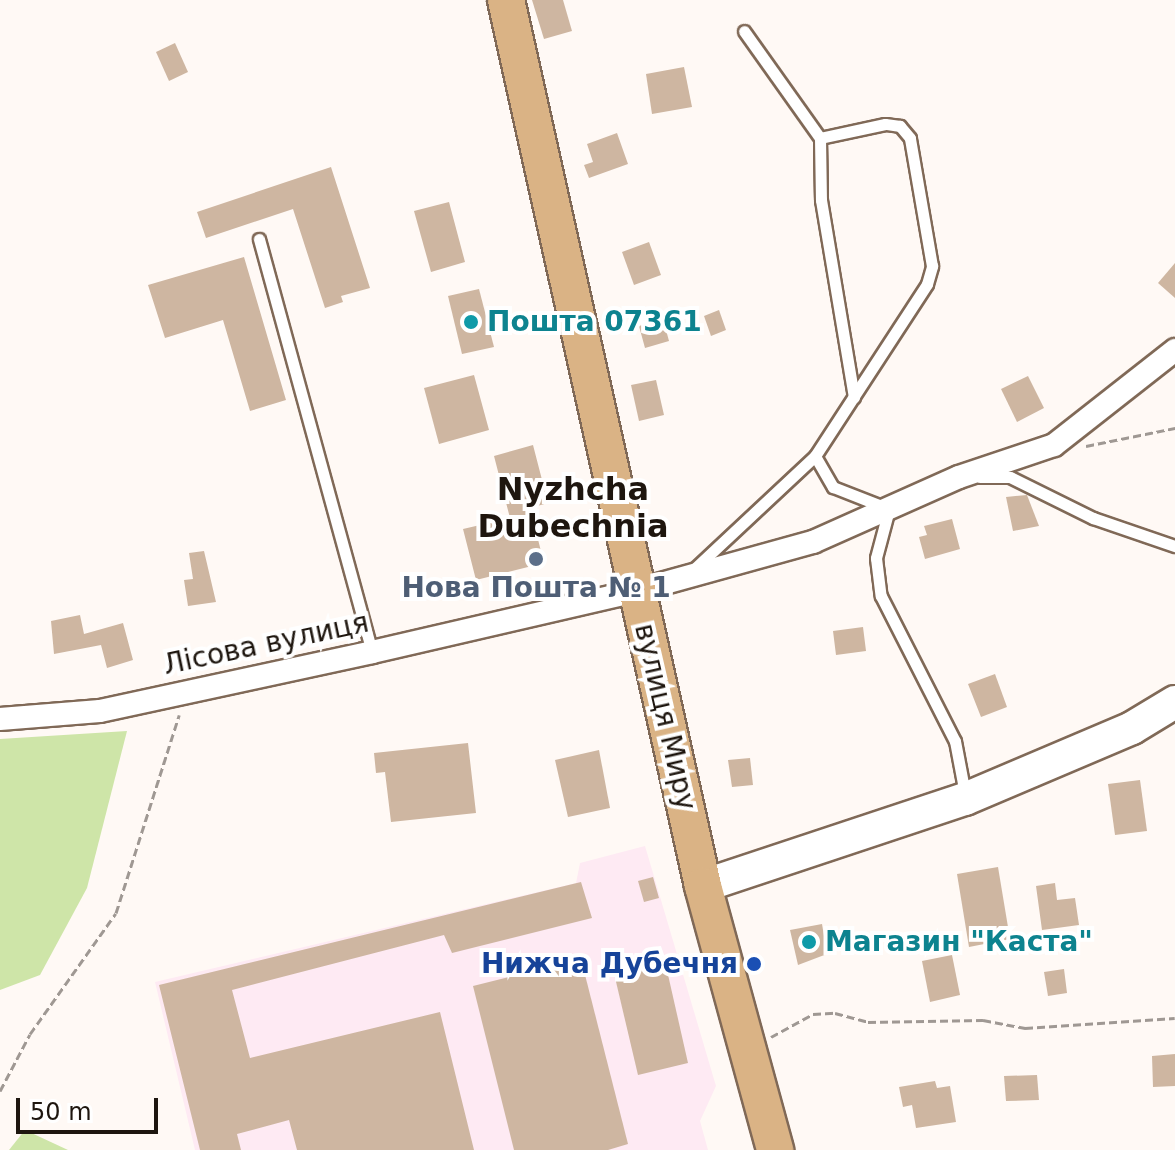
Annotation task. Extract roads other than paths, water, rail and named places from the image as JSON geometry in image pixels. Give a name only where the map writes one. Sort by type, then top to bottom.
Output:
[{"type":"main road","name":"вулиця Миру","points":[[506,0],[703,886],[775,1150]]},
{"type":"street","name":"Лісова вулиця","points":[[0,719],[100,711],[186,693],[636,591],[813,542],[959,477],[1054,445],[1175,350]]},
{"type":"street","points":[[703,886],[965,799],[1132,728],[1175,702]]},
{"type":"lane","points":[[744,31],[820,138],[821,200],[854,397]]},
{"type":"lane","points":[[683,579],[815,456],[927,284],[931,241],[910,138],[900,126],[885,124],[820,138]]},
{"type":"lane","points":[[259,239],[372,652]]},
{"type":"lane","points":[[815,456],[833,487],[889,509],[876,558],[881,596],[955,741],[965,799]]},
{"type":"lane","points":[[959,477],[1010,477],[1093,518],[1175,546]]},
{"type":"place","name":"Пошта 07361","points":[[471,322]]},
{"type":"place","name":"Нова Пошта № 1","points":[[536,559]]},
{"type":"place","name":"Магазин \"Каста\"","points":[[809,942]]},
{"type":"place","name":"Нижча Дубечня","points":[[754,964]]},
{"type":"district","name":"Nyzhcha Dubechnia","points":[[573,508]]}]
